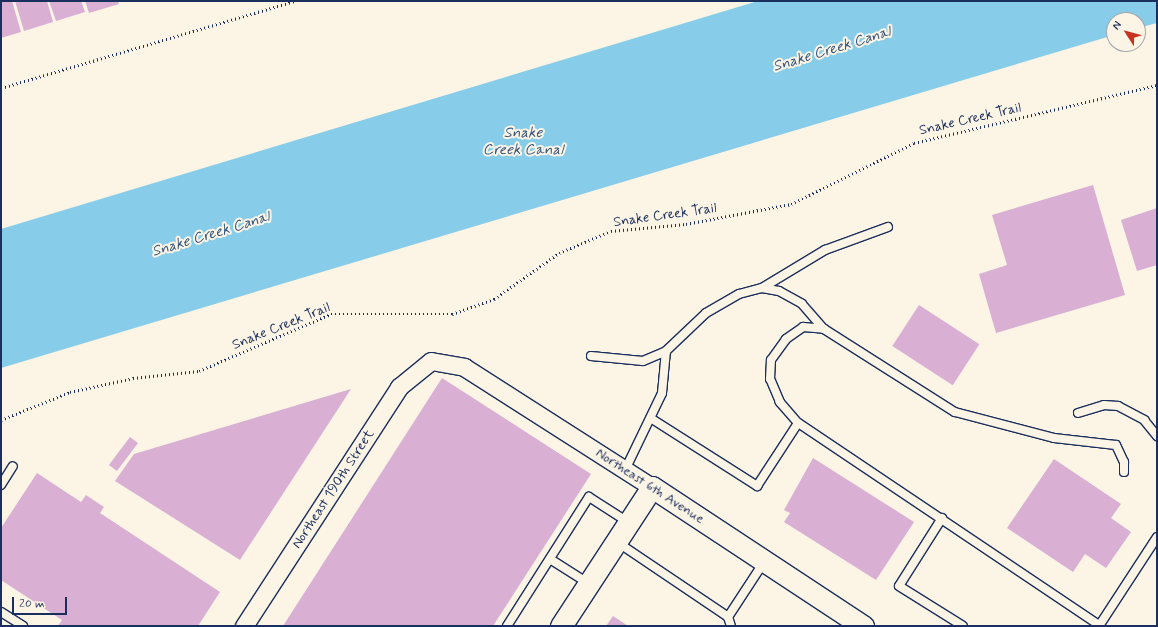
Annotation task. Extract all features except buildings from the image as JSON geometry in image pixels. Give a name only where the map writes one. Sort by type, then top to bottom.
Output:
[{"type":"street","name":"Northeast 6th Avenue","points":[[431,361],[464,367],[652,487],[863,626]]},
{"type":"street","name":"Northeast 190th Street","points":[[244,626],[399,387],[431,361]]},
{"type":"street","points":[[561,626],[652,487]]},
{"type":"lane","points":[[591,356],[643,361],[666,351],[706,313],[739,294],[762,288],[825,250],[888,227]]},
{"type":"lane","points":[[762,288],[779,291],[802,304],[824,329],[955,412],[1054,438],[1116,445],[1124,472]]},
{"type":"lane","points":[[824,329],[803,327],[786,339],[771,360],[770,379],[780,402],[798,423],[942,518],[1099,626],[1157,537]]},
{"type":"lane","points":[[625,470],[652,419],[662,393],[666,351]]},
{"type":"lane","points":[[1078,413],[1097,406],[1118,406],[1144,420],[1157,436]]},
{"type":"lane","points":[[652,419],[757,486],[798,423]]},
{"type":"lane","points":[[1,485],[14,466]]},
{"type":"lane","points":[[507,626],[589,497],[628,522]]},
{"type":"lane","points":[[942,518],[899,586],[963,626]]},
{"type":"lane","points":[[616,541],[728,617],[731,626]]},
{"type":"lane","points":[[550,559],[589,583]]},
{"type":"lane","points":[[728,617],[765,561]]},
{"type":"lane","points":[[1,612],[23,626]]},
{"type":"path","points":[[1,88],[295,1]]},
{"type":"path","name":"Snake Creek Trail","points":[[1,420],[70,392],[133,378],[199,371],[331,314],[452,314],[494,299],[559,253],[611,231],[686,224],[791,204],[914,143],[1157,85]]},
{"type":"water","name":"Snake Creek Canal","points":[[758,1],[1157,1],[1157,23],[1146,26],[1146,12],[1106,12],[1106,37],[1,368],[1,229]]}]
